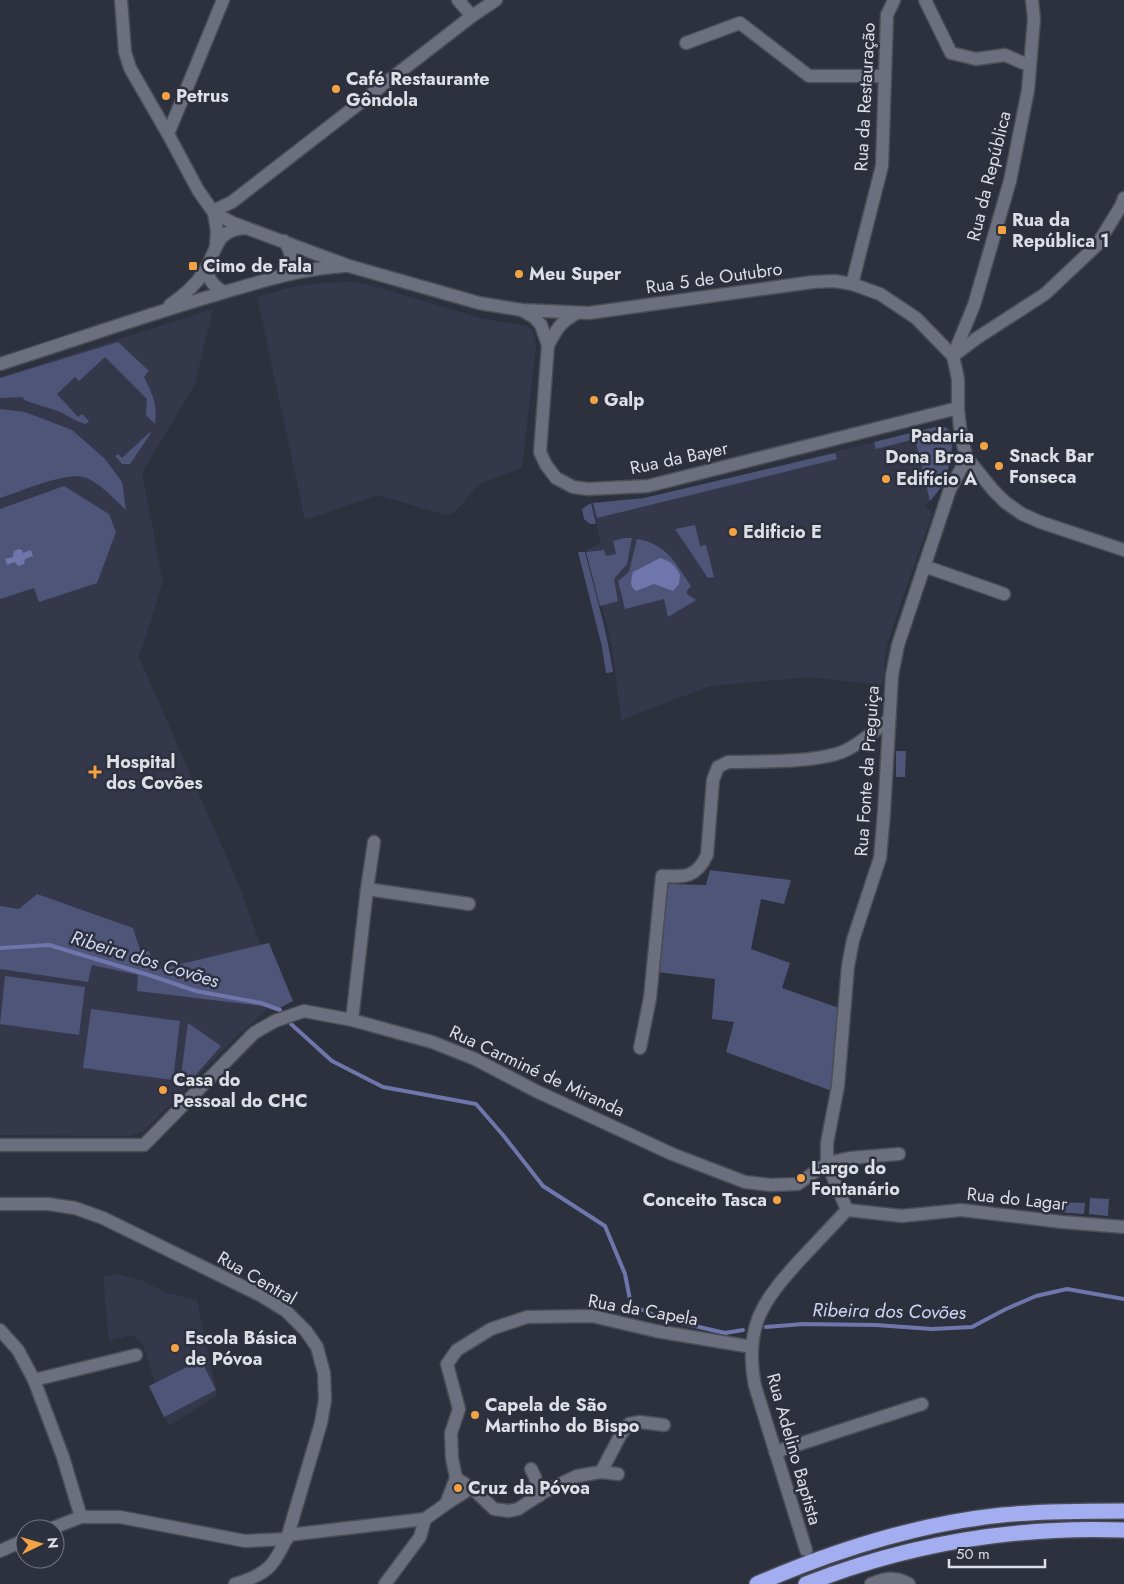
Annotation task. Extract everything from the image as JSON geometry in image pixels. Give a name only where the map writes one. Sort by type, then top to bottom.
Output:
[{"type":"highway","points":[[757,1584],[784,1572],[851,1548],[908,1532],[946,1524],[1010,1515],[1124,1511]]},
{"type":"highway","points":[[806,1584],[874,1560],[966,1539],[1009,1533],[1075,1529],[1124,1530]]},
{"type":"street","points":[[0,364],[224,292],[282,276],[289,267],[292,258],[290,249],[284,242],[234,223],[214,212],[198,190],[130,68],[125,52],[121,0]]},
{"type":"street","points":[[168,134],[224,0]]},
{"type":"street","points":[[458,0],[472,16]]},
{"type":"street","points":[[214,212],[232,202],[472,16],[496,0]]},
{"type":"street","name":"Rua da Restauração","points":[[852,284],[882,166],[887,14],[894,0]]},
{"type":"street","points":[[925,0],[951,53],[976,59],[1005,55],[1030,66]]},
{"type":"street","name":"Rua da República","points":[[953,356],[974,304],[1010,181],[1028,90],[1034,19],[1032,0]]},
{"type":"street","points":[[686,43],[740,23],[810,76],[885,76]]},
{"type":"street","points":[[1124,198],[1097,245],[1045,294],[977,338],[953,356],[958,379],[961,437],[967,458],[993,490],[1005,502],[1022,514],[1040,522],[1124,550]]},
{"type":"street","points":[[160,312],[194,285],[206,268],[216,244],[217,232],[214,212]]},
{"type":"street","points":[[216,244],[228,232],[249,228]]},
{"type":"street","name":"Rua 5 de Outubro","points":[[284,242],[349,266],[479,303],[522,310],[577,313],[813,282],[835,281],[852,284],[880,294],[916,318],[953,356]]},
{"type":"street","name":"Rua 5 de Outubro","points":[[282,276],[317,268],[349,266]]},
{"type":"street","points":[[206,268],[209,278],[216,288],[224,292]]},
{"type":"street","name":"Rua da Bayer","points":[[522,310],[535,318],[541,325],[548,345],[540,452],[546,465],[556,478],[573,487],[623,488],[648,486],[958,408]]},
{"type":"street","points":[[548,345],[558,326],[567,318],[577,313]]},
{"type":"street","name":"Rua Fonte da Preguiça","points":[[847,1210],[827,1163],[827,1143],[838,1086],[852,940],[880,858],[892,674],[898,645],[950,489],[967,458]]},
{"type":"street","points":[[924,566],[1004,594]]},
{"type":"street","points":[[640,1048],[650,998],[662,876],[684,877],[694,873],[702,865],[707,855],[713,780],[718,767],[728,762],[807,759],[838,754],[856,744],[888,720]]},
{"type":"street","points":[[352,1020],[374,842]]},
{"type":"street","points":[[367,889],[470,904]]},
{"type":"street","name":"Rua Carminé de Miranda","points":[[0,1145],[144,1145],[254,1033],[275,1021],[304,1011],[352,1020],[432,1042],[475,1059],[536,1091],[672,1154],[745,1182],[771,1185],[798,1184],[827,1163]]},
{"type":"street","points":[[827,1163],[850,1158],[899,1154]]},
{"type":"street","name":"Rua Central","points":[[0,1204],[48,1204],[75,1208],[103,1218],[260,1295],[286,1311],[306,1330],[317,1348],[324,1373],[325,1400],[321,1423],[287,1537],[280,1553],[271,1566],[259,1575],[235,1584]]},
{"type":"street","name":"Rua do Lagar","points":[[847,1210],[902,1216],[961,1210],[1124,1227]]},
{"type":"street","name":"Rua Adelino Baptista","points":[[806,1550],[756,1386],[752,1365],[752,1347],[759,1317],[766,1301],[776,1286],[847,1210]]},
{"type":"street","name":"Rua da Capela","points":[[456,1478],[452,1458],[451,1433],[459,1409],[447,1364],[457,1350],[491,1329],[527,1318],[592,1316],[656,1331],[752,1347]]},
{"type":"street","points":[[0,1330],[18,1350],[34,1380],[63,1457],[81,1517]]},
{"type":"street","points":[[34,1380],[136,1355]]},
{"type":"street","points":[[775,1452],[922,1404]]},
{"type":"street","points":[[601,1472],[621,1434],[629,1424],[640,1422],[664,1425]]},
{"type":"street","points":[[531,1470],[535,1477],[539,1496]]},
{"type":"street","points":[[446,1504],[456,1478],[471,1488],[494,1509],[509,1511],[518,1509],[577,1476],[601,1472],[618,1474]]},
{"type":"street","points":[[65,1523],[81,1517],[120,1518],[245,1541],[425,1519],[471,1488]]},
{"type":"street","points":[[385,1584],[420,1537],[425,1519]]},
{"type":"street","points":[[0,1551],[15,1544]]},
{"type":"street","points":[[871,1584],[889,1578],[898,1578],[909,1584]]},
{"type":"shaded area","points":[[318,283],[363,283],[484,319],[527,326],[532,330],[536,346],[522,468],[479,484],[455,512],[445,515],[378,495],[305,520],[257,297],[288,288]]},
{"type":"shaded area","name":"Hospital dos Covões","points":[[213,309],[195,384],[142,473],[163,582],[139,657],[240,888],[283,1007],[276,1011],[267,1009],[231,1042],[144,1131],[131,1136],[0,1135],[0,377]]},
{"type":"shaded area","points":[[118,342],[149,371],[144,377],[155,405],[155,424],[146,415],[147,399],[105,357],[79,381],[75,377],[57,394],[78,417],[82,414],[89,421],[86,424],[56,410],[24,400],[23,397],[0,398],[0,378]]},
{"type":"shaded area","points":[[0,409],[25,412],[72,430],[105,459],[122,482],[126,510],[98,484],[79,476],[56,479],[0,498]]},
{"type":"shaded area","points":[[935,427],[943,427],[950,433],[951,462],[942,487],[925,506],[932,514],[889,638],[885,657],[883,685],[809,677],[710,686],[621,720],[612,646],[587,549],[601,544],[592,503],[644,498],[679,491]]},
{"type":"shaded area","points":[[935,427],[947,428],[952,440],[952,448],[944,480],[930,501],[915,439],[876,449],[874,442]]},
{"type":"shaded area","points":[[150,432],[130,464],[122,464],[115,456],[118,454],[122,458]]},
{"type":"shaded area","points":[[835,453],[837,459],[597,518],[593,503],[644,498]]},
{"type":"shaded area","points":[[64,486],[109,514],[116,532],[97,583],[39,602],[34,588],[0,599],[0,509]]},
{"type":"shaded area","points":[[591,503],[596,524],[590,524],[584,519],[582,509]]},
{"type":"shaded area","points":[[695,525],[700,546],[706,545],[714,577],[708,578],[675,529]]},
{"type":"shaded area","points":[[632,538],[627,564],[614,579],[618,601],[600,606],[586,552],[604,550],[606,556],[616,554],[613,541]]},
{"type":"shaded area","points":[[637,539],[656,545],[669,556],[691,586],[687,594],[696,600],[668,617],[664,599],[625,609],[618,581],[629,572]]},
{"type":"shaded area","points":[[19,549],[23,553],[31,550],[33,556],[25,559],[24,564],[18,566],[15,562],[7,565],[5,559],[13,557],[14,551]]},
{"type":"shaded area","points":[[578,552],[585,552],[613,672],[606,673],[602,647]]},
{"type":"shaded area","points":[[660,558],[670,562],[677,569],[680,575],[679,584],[673,591],[654,584],[636,591],[631,585],[633,572]]},
{"type":"shaded area","points":[[896,751],[906,751],[905,777],[896,777]]},
{"type":"shaded area","points":[[710,870],[791,880],[784,904],[761,899],[751,949],[790,963],[782,988],[839,1008],[832,1091],[726,1052],[734,1022],[712,1019],[715,979],[657,972],[667,884],[706,885]]},
{"type":"shaded area","points":[[37,894],[133,928],[141,953],[149,951],[156,970],[269,943],[293,1001],[276,1010],[270,1007],[137,991],[138,975],[92,965],[88,982],[0,969],[0,906],[19,909]]},
{"type":"shaded area","points":[[5,976],[85,987],[79,1035],[0,1024]]},
{"type":"shaded area","points":[[91,1009],[180,1021],[173,1080],[83,1068]]},
{"type":"shaded area","points":[[188,1023],[221,1046],[188,1084],[180,1083]]},
{"type":"shaded area","points":[[1090,1198],[1109,1199],[1108,1216],[1089,1214]]},
{"type":"shaded area","points":[[1057,1202],[1085,1203],[1084,1214],[1057,1212]]},
{"type":"shaded area","name":"Escola Básica de Póvoa","points":[[117,1274],[144,1281],[166,1293],[197,1300],[217,1395],[169,1426],[149,1386],[155,1383],[143,1345],[131,1335],[109,1341],[103,1277]]},
{"type":"shaded area","points":[[201,1360],[216,1390],[164,1417],[149,1386]]},
{"type":"waterway","name":"Ribeira dos Covões","points":[[0,948],[49,945],[196,991],[261,1003],[280,1010]]},
{"type":"waterway","name":"Ribeira dos Covões","points":[[291,1024],[332,1061],[383,1087],[476,1104],[543,1186],[605,1226],[625,1274],[631,1305],[661,1318],[725,1333],[743,1330]]},
{"type":"waterway","name":"Ribeira dos Covões","points":[[766,1327],[803,1324],[876,1325],[932,1329],[972,1327],[1036,1296],[1067,1289],[1124,1299]]},
{"type":"place","name":"Café Restaurante Gôndola","points":[[336,89]]},
{"type":"place","name":"Petrus","points":[[166,96]]},
{"type":"place","name":"Rua da República 1","points":[[1002,230]]},
{"type":"place","name":"Cimo de Fala","points":[[193,266]]},
{"type":"place","name":"Meu Super","points":[[519,274]]},
{"type":"place","name":"Galp","points":[[594,400]]},
{"type":"place","name":"Padaria Dona Broa","points":[[984,446]]},
{"type":"place","name":"Snack Bar Fonseca","points":[[999,466]]},
{"type":"place","name":"Edifício A","points":[[886,479]]},
{"type":"place","name":"Edificio E","points":[[733,532]]},
{"type":"place","name":"Hospital dos Covões","points":[[95,772]]},
{"type":"place","name":"Casa do Pessoal do CHC","points":[[163,1090]]},
{"type":"place","name":"Largo do Fontanário","points":[[801,1178]]},
{"type":"place","name":"Conceito Tasca","points":[[777,1200]]},
{"type":"place","name":"Escola Básica de Póvoa","points":[[175,1348]]},
{"type":"place","name":"Capela de São Martinho do Bispo","points":[[475,1415]]},
{"type":"place","name":"Cruz da Póvoa","points":[[458,1488]]}]
